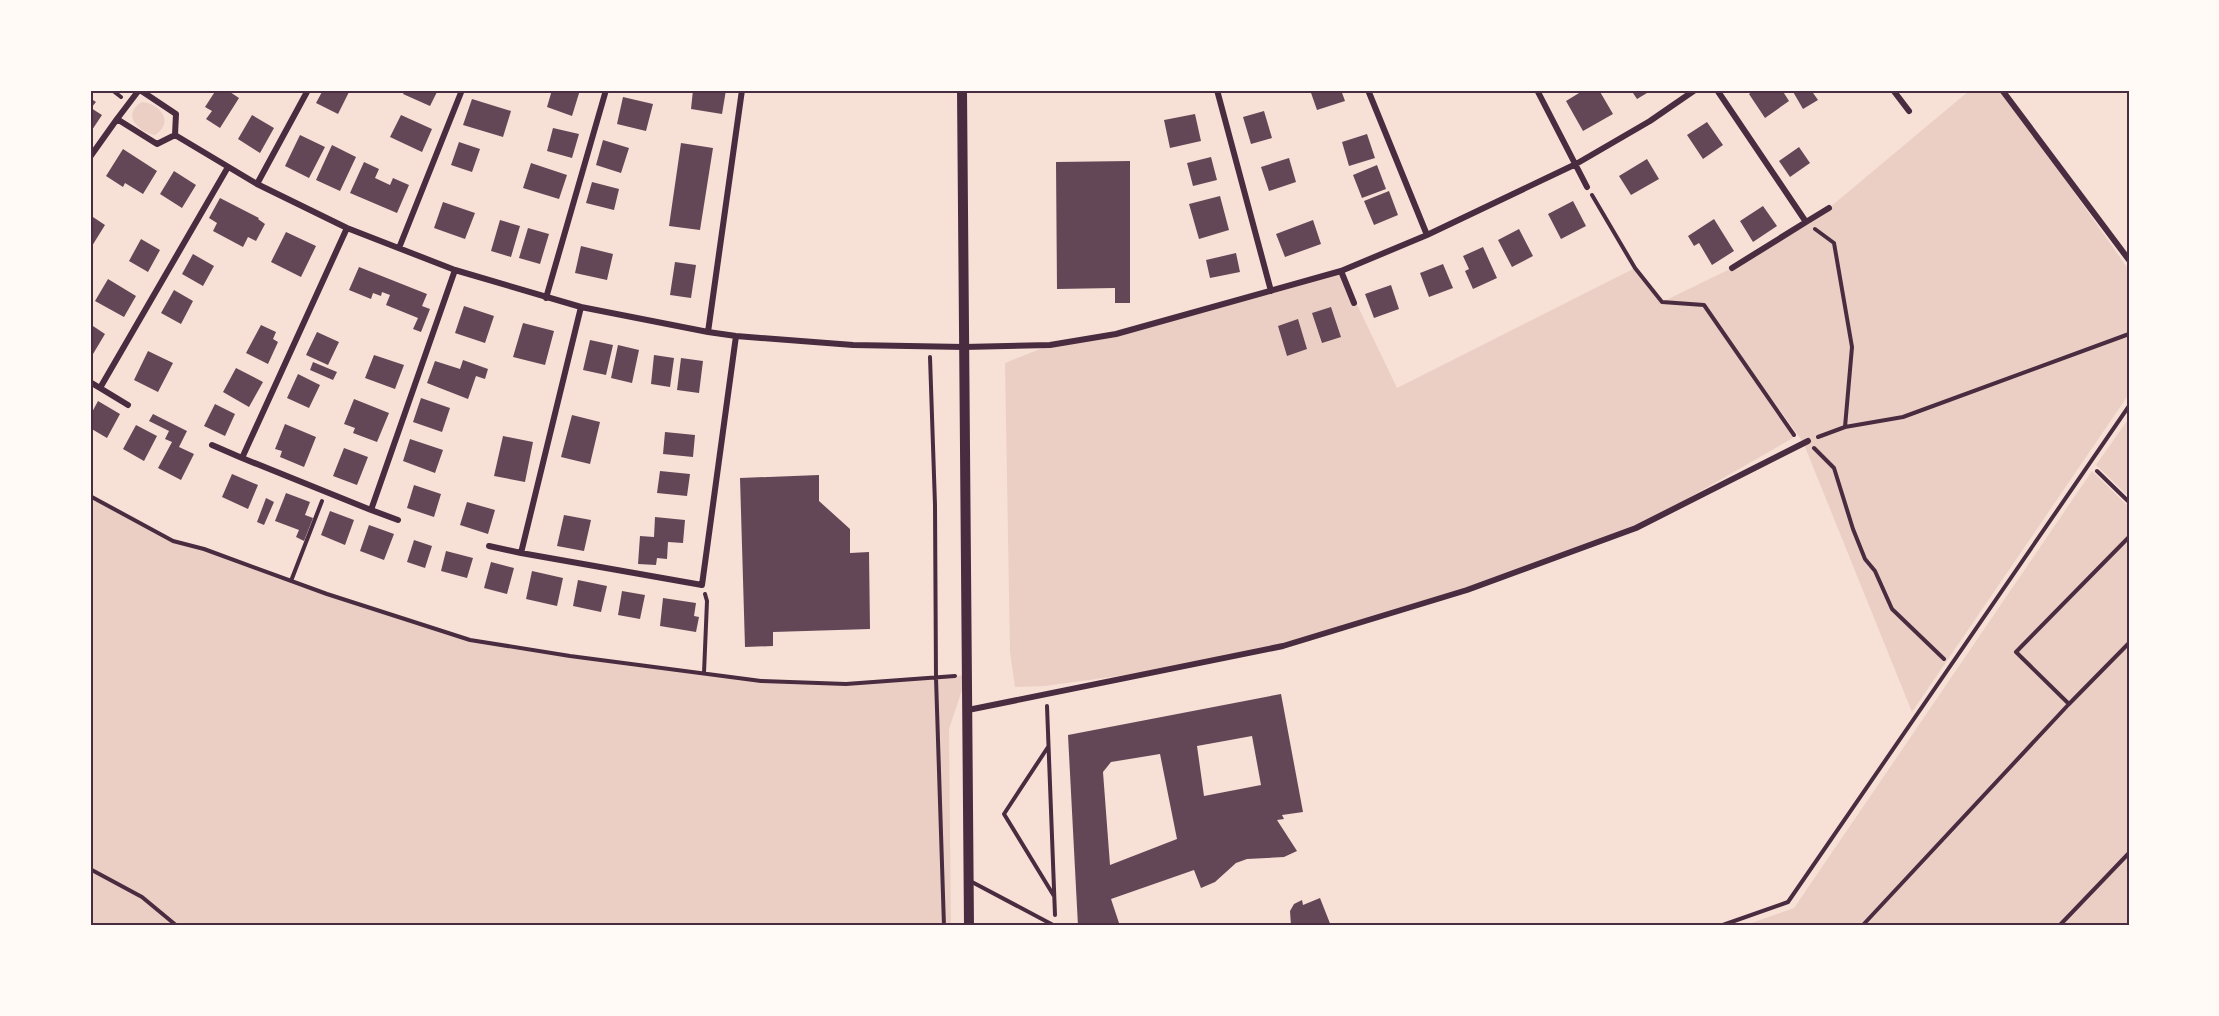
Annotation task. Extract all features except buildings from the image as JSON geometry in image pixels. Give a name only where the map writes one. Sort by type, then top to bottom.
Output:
[{"type":"street","points":[[90,158],[139,90],[176,114],[175,135]]},
{"type":"street","points":[[257,184],[308,90]]},
{"type":"street","points":[[399,248],[462,90]]},
{"type":"street","points":[[546,298],[606,90]]},
{"type":"street","points":[[708,332],[742,90]]},
{"type":"street","points":[[962,90],[969,926]]},
{"type":"street","points":[[1218,90],[1271,291]]},
{"type":"street","points":[[1368,90],[1427,235]]},
{"type":"street","points":[[1537,90],[1587,187]]},
{"type":"street","points":[[175,135],[257,184],[347,228],[454,270],[581,307],[736,336],[854,345],[930,347],[1050,345],[1116,334],[1341,271],[1427,235],[1576,164],[1650,121],[1695,90]]},
{"type":"street","points":[[1717,90],[1806,222]]},
{"type":"street","points":[[1893,90],[1909,111]]},
{"type":"street","points":[[2002,90],[2129,260]]},
{"type":"street","points":[[117,119],[157,144],[175,135]]},
{"type":"street","points":[[100,388],[228,167]]},
{"type":"street","points":[[1732,268],[1829,208]]},
{"type":"street","points":[[242,458],[347,228]]},
{"type":"street","points":[[371,510],[454,270]]},
{"type":"street","points":[[1341,271],[1354,303]]},
{"type":"street","points":[[521,553],[581,307]]},
{"type":"street","points":[[489,546],[702,585],[736,336]]},
{"type":"street","points":[[90,382],[128,405]]},
{"type":"street","points":[[968,710],[1283,645],[1467,590],[1636,528],[1808,441]]},
{"type":"street","points":[[212,446],[398,520]]},
{"type":"lane","points":[[1720,926],[1788,902],[2129,406]]},
{"type":"lane","points":[[968,880],[1055,925]]},
{"type":"path","points":[[1587,187],[1635,268],[1662,302],[1704,305],[1795,436],[1808,441],[1834,468],[1865,559],[1875,571],[1892,609],[1950,665]]},
{"type":"path","points":[[1806,222],[1834,243],[1852,348],[1845,427]]},
{"type":"path","points":[[1808,441],[1845,427],[1903,417],[2129,334]]},
{"type":"path","points":[[930,347],[935,505],[936,678],[944,926]]},
{"type":"path","points":[[2089,463],[2129,502]]},
{"type":"path","points":[[291,581],[326,492]]},
{"type":"path","points":[[90,496],[173,541],[204,549],[327,594],[470,640],[570,656],[761,681],[846,684],[967,675]]},
{"type":"path","points":[[2069,704],[2016,652],[2129,537]]},
{"type":"path","points":[[702,585],[707,601],[704,674]]},
{"type":"path","points":[[1862,926],[2129,643]]},
{"type":"path","points":[[1046,693],[1055,925]]},
{"type":"path","points":[[1048,747],[1004,814],[1054,896]]},
{"type":"path","points":[[2060,926],[2129,853]]},
{"type":"path","points":[[90,869],[142,897],[177,926]]},
{"type":"shaded area","points":[[1970,90],[2002,90],[2129,270],[2129,394],[1912,712],[1803,442],[1717,323],[1793,438],[1636,528],[1467,590],[1283,646],[1133,674],[1045,686],[1015,687],[1010,652],[1005,363],[1050,345],[1116,334],[1341,271],[1397,388],[1635,268],[1662,302],[1732,268],[1829,208]]},
{"type":"shaded area","points":[[142,102],[159,109],[164,119],[161,130],[155,135],[143,130],[132,117],[136,107]]},
{"type":"shaded area","points":[[2129,418],[2129,497],[2096,465]]},
{"type":"shaded area","points":[[2092,471],[2129,507],[2129,926],[1743,926],[1794,908]]},
{"type":"shaded area","points":[[90,496],[173,541],[204,549],[327,594],[470,640],[570,656],[761,681],[846,684],[967,675],[949,729],[951,926],[90,926]]}]
